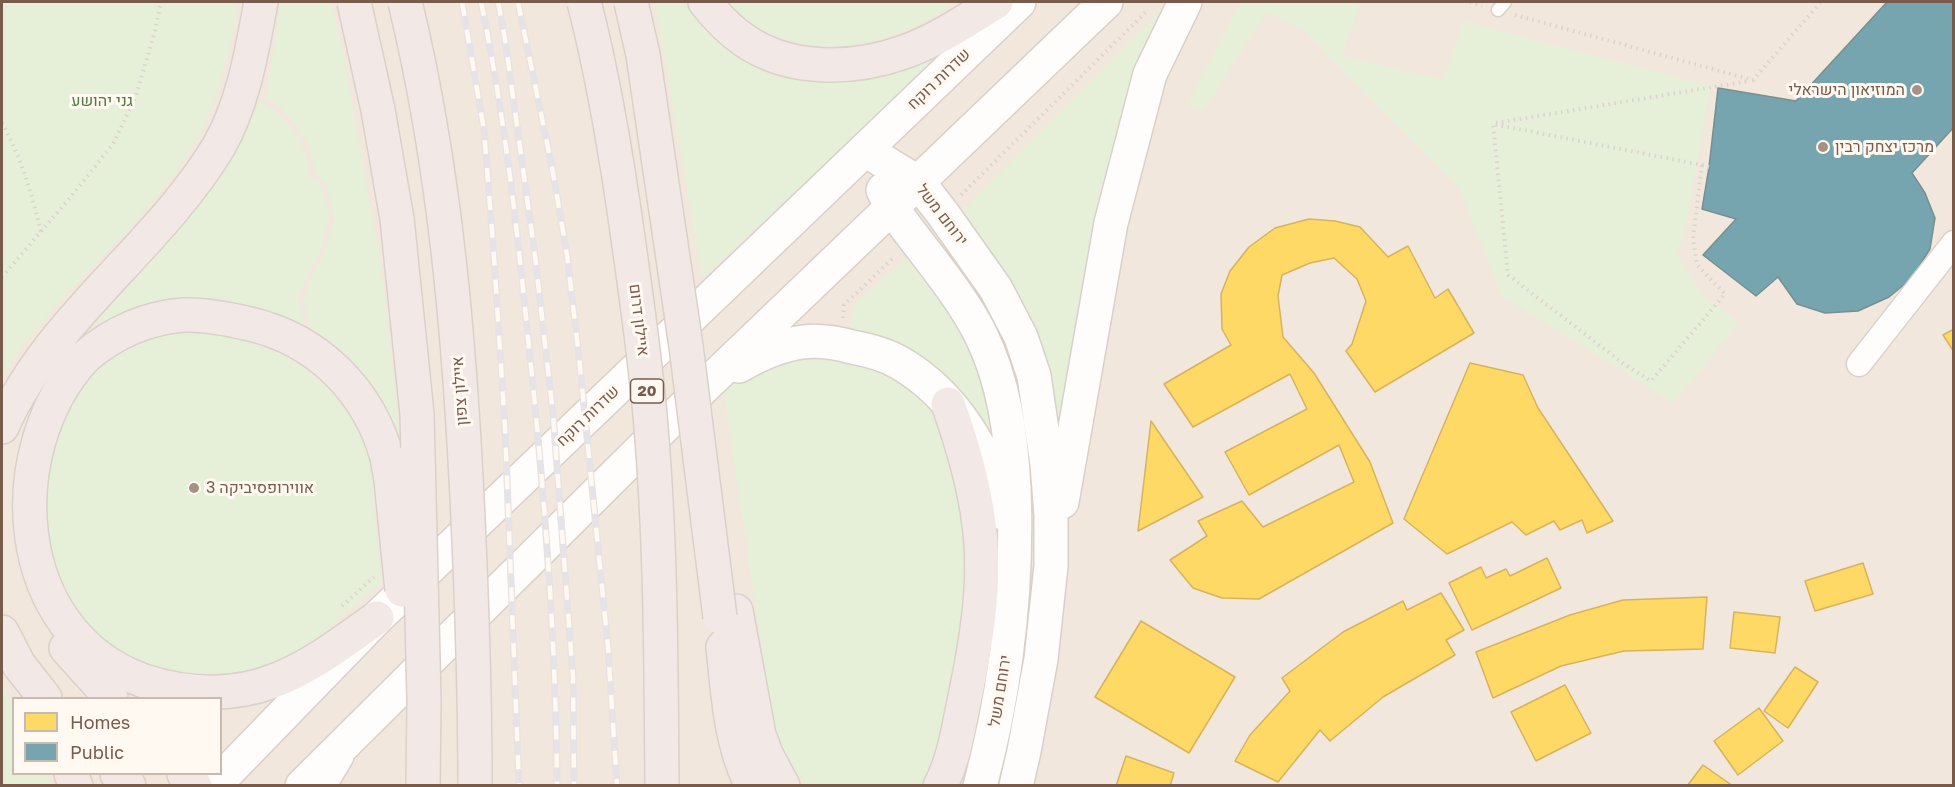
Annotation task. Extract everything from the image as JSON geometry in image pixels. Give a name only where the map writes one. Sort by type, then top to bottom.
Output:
[{"type":"highway","points":[[2,427],[14,400],[43,357],[70,324],[164,223],[197,180],[220,143],[234,114],[243,85],[261,2]]},
{"type":"highway","points":[[354,2],[378,110],[395,209],[417,414],[424,700],[422,786]]},
{"type":"highway","name":"איילון צפון","points":[[405,2],[424,87],[443,200],[456,324],[469,545],[475,786]]},
{"type":"highway","name":"איילון דרום","points":[[584,2],[605,99],[623,204],[640,322],[651,427],[658,552],[662,786]]},
{"type":"highway","points":[[630,2],[643,55],[728,614],[759,735],[783,786]]},
{"type":"highway","points":[[705,2],[731,30],[761,50],[788,60],[831,64],[862,62],[903,52],[945,32],[996,2]]},
{"type":"highway","points":[[109,697],[92,680],[53,631],[30,590],[20,564],[17,540],[18,491],[24,456],[38,418],[56,387],[77,364],[103,343],[128,329],[149,322],[186,315],[226,319],[270,329],[297,341],[322,357],[343,377],[363,401],[387,457],[422,786]]},
{"type":"highway","points":[[940,786],[946,775],[955,745],[972,664],[980,595],[981,562],[974,490],[948,404]]},
{"type":"highway","points":[[18,491],[20,525],[25,553],[51,609],[82,644],[104,661],[135,678],[174,689],[200,692],[237,690],[263,684],[306,666],[377,618]]},
{"type":"highway","points":[[728,614],[732,727],[752,786]]},
{"type":"highway","points":[[5,638],[33,697]]},
{"type":"highway","points":[[5,638],[19,665],[43,697]]},
{"type":"highway","points":[[118,775],[129,786]]},
{"type":"main road","name":"שדרות רוקח","points":[[214,786],[377,618],[1020,2]]},
{"type":"main road","points":[[302,786],[704,387],[1106,2]]},
{"type":"main road","points":[[1051,566],[1111,222],[1150,74],[1185,2]]},
{"type":"main road","name":"ירוחם משל","points":[[865,150],[919,183],[943,214],[996,289],[1021,337],[1034,376],[1047,464],[1051,514],[1051,566],[1041,659],[1016,786]]},
{"type":"main road","name":"ירוחם משל","points":[[865,150],[891,209],[957,296],[980,333],[1006,410],[1011,442],[1015,515],[1014,591],[1000,699],[992,743],[980,786]]},
{"type":"main road","points":[[704,387],[748,361],[784,346],[803,342],[841,344],[875,352],[899,362],[934,389],[976,441],[993,478],[1002,511],[1014,591]]},
{"type":"street","points":[[1859,364],[1953,243]]},
{"type":"lane","points":[[1124,171],[1166,59],[1199,2]]},
{"type":"lane","points":[[331,786],[373,716]]},
{"type":"path","points":[[2,277],[74,194],[113,144],[136,96],[161,2]]},
{"type":"path","points":[[1470,2],[1502,6],[1753,80]]},
{"type":"path","points":[[1493,124],[1753,80],[1821,2]]},
{"type":"path","points":[[943,214],[1149,10]]},
{"type":"path","points":[[2,123],[31,190],[41,232]]},
{"type":"path","points":[[1493,124],[1508,275],[1624,364],[1651,381],[1725,294],[1697,265],[1693,238],[1702,165]]},
{"type":"path","points":[[1493,124],[1709,166]]},
{"type":"path","points":[[841,344],[844,305],[914,238]]},
{"type":"shaded area","points":[[2,2],[1953,2],[1953,785],[2,786]]},
{"type":"green space","name":"גני יהושע","points":[[2,2],[237,2],[232,35],[219,86],[200,133],[156,198],[49,314],[24,344],[2,377]]},
{"type":"green space","points":[[281,2],[331,2],[344,57],[383,280],[401,446],[375,395],[355,367],[311,330],[303,300],[325,252],[335,220],[326,182],[315,173],[311,149],[281,107],[266,98]]},
{"type":"green space","points":[[655,2],[683,2],[699,21],[734,53],[764,68],[966,32],[702,278]]},
{"type":"green space","points":[[727,2],[954,2],[911,28],[888,37],[840,46],[816,46],[791,41],[767,32]]},
{"type":"green space","points":[[1240,2],[1357,2],[1358,8],[1342,56],[1443,80],[1463,21],[1710,86],[1686,227],[1677,254],[1701,293],[1739,323],[1674,403],[1501,295],[1460,189],[1303,29],[1267,12],[1203,111],[1187,105]]},
{"type":"green space","points":[[1161,10],[1169,16],[1065,452],[958,215]]},
{"type":"green space","points":[[259,99],[278,114],[294,132],[305,153],[308,177],[320,183],[329,215],[321,248],[297,296],[306,328],[278,314],[236,303],[203,299],[98,330],[95,318],[172,238],[227,167]]},
{"type":"green space","points":[[906,257],[945,310],[971,352],[984,382],[999,429],[985,435],[851,338],[853,307]]},
{"type":"green space","points":[[186,332],[247,341],[301,364],[325,382],[344,403],[360,429],[372,469],[381,582],[308,645],[270,665],[235,674],[187,674],[142,662],[99,637],[79,618],[41,549],[52,425],[98,367],[112,357],[153,338]]},
{"type":"green space","points":[[830,360],[858,364],[887,373],[911,387],[930,405],[941,422],[967,533],[967,592],[945,736],[926,785],[805,785],[787,763],[776,736],[723,386],[764,368],[800,361]]},
{"type":"green space","points":[[2,682],[12,704],[12,775],[47,775],[52,785],[2,785]]},
{"type":"building: Homes","points":[[1309,219],[1335,221],[1360,227],[1388,257],[1408,246],[1435,298],[1448,289],[1474,333],[1375,392],[1346,351],[1352,344],[1366,301],[1357,279],[1334,258],[1310,263],[1282,275],[1278,296],[1283,337],[1314,373],[1370,462],[1393,523],[1259,599],[1222,598],[1193,588],[1170,560],[1207,536],[1198,521],[1242,501],[1263,527],[1354,482],[1339,445],[1249,495],[1225,452],[1307,409],[1290,374],[1193,427],[1164,384],[1231,345],[1222,329],[1221,294],[1230,271],[1249,247],[1275,228]]},
{"type":"building: Homes","points":[[1954,329],[1954,352],[1943,335]]},
{"type":"building: Homes","points":[[1470,363],[1523,375],[1538,408],[1613,521],[1587,533],[1582,520],[1560,530],[1554,521],[1526,535],[1512,522],[1447,554],[1404,519]]},
{"type":"building: Homes","points":[[1151,421],[1203,497],[1138,531]]},
{"type":"building: Homes","points":[[1547,558],[1561,588],[1472,630],[1449,583],[1481,567],[1486,578],[1506,569],[1510,576]]},
{"type":"building: Homes","points":[[1863,563],[1873,594],[1815,611],[1805,581]]},
{"type":"building: Homes","points":[[1441,593],[1464,630],[1446,640],[1455,655],[1383,697],[1330,741],[1320,730],[1278,782],[1235,761],[1250,735],[1290,691],[1282,678],[1343,632],[1403,601],[1407,610]]},
{"type":"building: Homes","points":[[1707,597],[1703,649],[1624,651],[1561,666],[1493,698],[1476,652],[1570,615],[1623,600]]},
{"type":"building: Homes","points":[[1734,612],[1780,617],[1775,653],[1730,648]]},
{"type":"building: Homes","points":[[1141,621],[1235,677],[1189,753],[1095,697]]},
{"type":"building: Homes","points":[[1795,667],[1818,682],[1788,728],[1764,711]]},
{"type":"building: Homes","points":[[1565,685],[1591,733],[1536,761],[1511,712]]},
{"type":"building: Homes","points":[[1759,708],[1783,741],[1738,775],[1714,741]]},
{"type":"building: Homes","points":[[1126,756],[1174,773],[1170,786],[1116,786]]},
{"type":"building: Homes","points":[[1703,765],[1733,786],[1687,786]]},
{"type":"building: Public","name":"מרכז יצחק רבין","points":[[1887,2],[1954,2],[1954,127],[1912,173],[1925,193],[1935,218],[1930,249],[1911,279],[1889,297],[1858,311],[1825,313],[1797,304],[1778,277],[1756,296],[1703,255],[1736,219],[1702,209],[1718,88],[1796,101]]},
{"type":"railway","points":[[462,2],[484,130],[493,243],[505,427],[519,786]]},
{"type":"railway","points":[[481,2],[509,169],[534,394],[552,618],[557,786]]},
{"type":"railway","points":[[498,2],[535,256],[553,414],[573,677],[574,786]]},
{"type":"railway","points":[[518,2],[552,167],[567,255],[608,647],[617,786]]},
{"type":"place","name":"המוזיאון הישראלי","points":[[1917,90]]},
{"type":"place","name":"מרכז יצחק רבין","points":[[1823,147]]},
{"type":"place","name":"אווירופסיביקה 3","points":[[194,488]]}]
